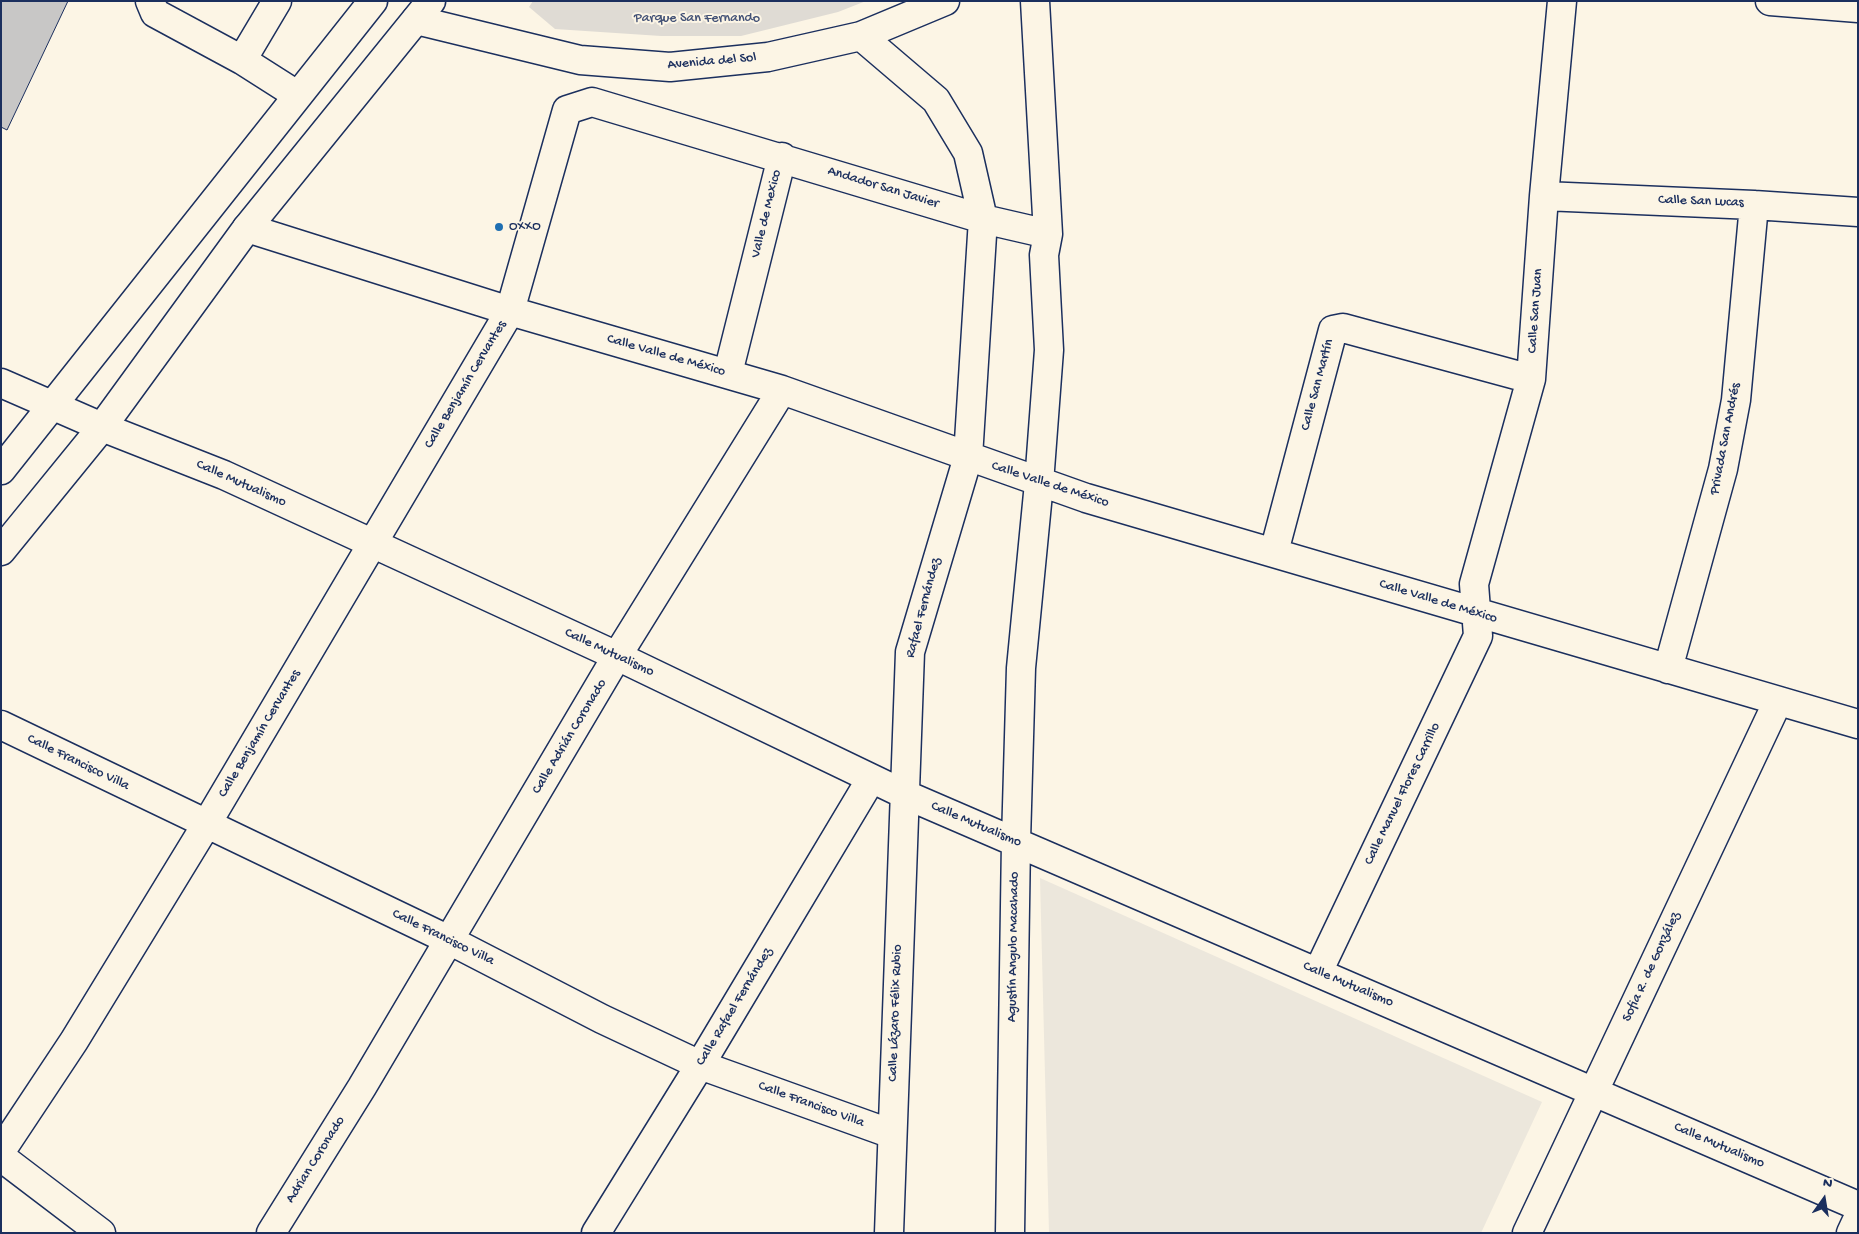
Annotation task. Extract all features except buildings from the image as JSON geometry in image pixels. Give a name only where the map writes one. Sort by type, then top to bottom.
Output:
[{"type":"street","points":[[150,1],[155,13],[242,60],[298,95]]},
{"type":"street","points":[[242,60],[277,1]]},
{"type":"street","points":[[1,470],[373,1]]},
{"type":"street","name":"Avenida del Sol","points":[[424,10],[580,60],[670,67],[768,57],[861,36],[945,1]]},
{"type":"street","name":"Agustín Angulo Macahado","points":[[1010,1233],[1016,841],[1021,668],[1039,483],[1049,350],[1044,255],[1048,234],[1035,1]]},
{"type":"street","name":"Calle San Juan","points":[[1476,614],[1474,584],[1531,379],[1544,196],[1562,1]]},
{"type":"street","points":[[1770,1],[1858,8]]},
{"type":"street","points":[[1,551],[102,427],[247,228],[424,10]]},
{"type":"street","name":"Rafael Fernández","points":[[861,36],[936,100],[968,153],[983,219],[968,457],[910,652],[907,761],[904,794]]},
{"type":"street","name":"Valle de Mexico","points":[[567,110],[592,102],[782,157],[728,373]]},
{"type":"street","name":"Calle Benjamín Cervantes","points":[[1,1151],[74,1041],[206,825],[510,311],[567,110]]},
{"type":"street","name":"Andador San Javier","points":[[782,157],[983,219],[1048,234]]},
{"type":"street","name":"Calle San Lucas","points":[[1544,196],[1754,205],[1858,212]]},
{"type":"street","name":"Privada San Andrés","points":[[1668,669],[1723,469],[1736,400],[1754,205]]},
{"type":"street","name":"Calle Valle de México","points":[[247,228],[510,311],[782,390],[1039,483],[1476,614],[1858,724]]},
{"type":"street","name":"Calle San Martín","points":[[1274,552],[1333,330],[1342,328],[1531,379]]},
{"type":"street","name":"Calle Mutualismo","points":[[1,383],[102,427],[224,475],[617,656],[904,794],[1858,1206]]},
{"type":"street","name":"Calle Adrián Coronado","points":[[362,1087],[617,656],[782,390]]},
{"type":"street","name":"Calle Manuel Flores Carrillo","points":[[1318,972],[1478,636],[1476,614]]},
{"type":"street","name":"Sofia R. de González","points":[[1527,1233],[1778,701]]},
{"type":"street","name":"Calle Francisco Villa","points":[[1,725],[449,940],[602,1019],[700,1065],[892,1134]]},
{"type":"street","name":"Calle Rafael Fernández","points":[[596,1233],[700,1065],[871,779]]},
{"type":"street","name":"Calle Lázaro Félix Rubio","points":[[888,1233],[904,794]]},
{"type":"street","name":"Adrian Coronado","points":[[272,1233],[362,1087]]},
{"type":"street","points":[[1,1157],[102,1233]]},
{"type":"street","points":[[1851,1233],[1858,1218]]},
{"type":"shaded area","points":[[1040,878],[1542,1102],[1481,1233],[1049,1233]]},
{"type":"green space","name":"Parque San Fernando","points":[[533,1],[866,1],[838,12],[741,36],[661,36],[555,29],[529,7]]},
{"type":"place","name":"OXXO","points":[[499,227]]}]
